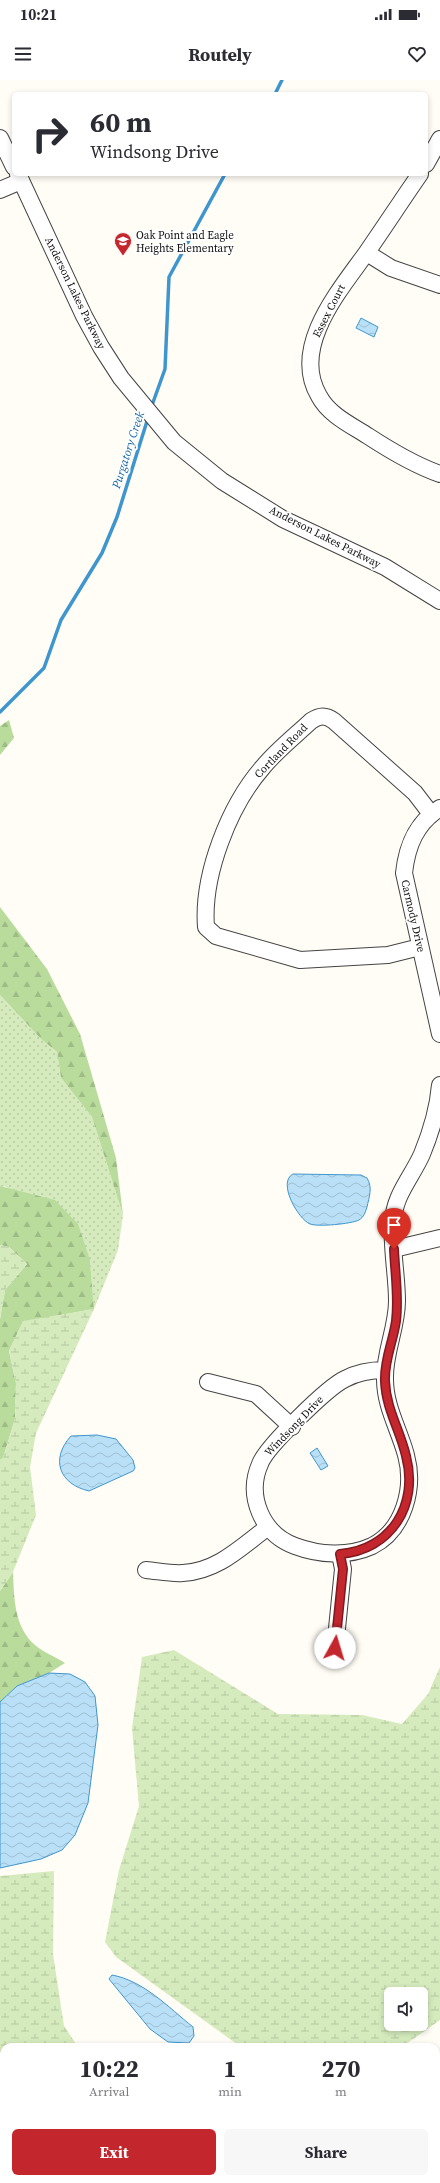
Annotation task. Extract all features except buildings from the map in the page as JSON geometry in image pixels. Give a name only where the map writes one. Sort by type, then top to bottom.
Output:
[{"type":"street","points":[[0,138],[12,163]]},
{"type":"street","points":[[428,160],[440,138]]},
{"type":"street","name":"Essex Court","points":[[419,176],[367,253],[344,282],[324,316],[314,341],[311,358],[313,384],[319,396],[335,415],[399,456],[440,474]]},
{"type":"street","points":[[0,190],[19,178]]},
{"type":"street","name":"Anderson Lakes Parkway","points":[[19,178],[84,316],[101,347],[132,392],[174,442],[222,480],[283,519],[385,568],[440,601]]},
{"type":"street","points":[[367,253],[390,268],[440,285]]},
{"type":"street","name":"Cortland Road","points":[[420,947],[388,955],[300,960],[216,936],[206,927],[210,881],[219,847],[241,798],[264,766],[311,720],[318,716],[328,716],[436,811]]},
{"type":"street","name":"Carmody Drive","points":[[436,811],[422,822],[412,838],[406,855],[404,873],[440,1034]]},
{"type":"street","points":[[440,1085],[432,1128],[422,1155],[397,1199],[393,1220],[394,1249],[440,1238]]},
{"type":"street","name":"Windsong Drive","points":[[385,1370],[370,1370],[343,1379],[270,1448],[260,1462],[255,1479],[255,1496],[259,1512],[268,1527],[279,1539],[295,1546],[320,1552],[340,1554],[360,1551],[375,1544],[388,1534],[398,1522],[408,1491],[407,1457],[386,1398],[385,1370],[396,1322],[397,1301],[394,1249]]},
{"type":"street","points":[[208,1382],[256,1394],[292,1426]]},
{"type":"street","points":[[146,1570],[182,1573],[203,1569],[222,1562],[233,1555],[268,1527]]},
{"type":"street","points":[[335,1648],[343,1569],[340,1554]]},
{"type":"green space","points":[[9,720],[14,738],[0,755],[0,726]]},
{"type":"green space","points":[[0,907],[47,969],[80,1034],[116,1158],[123,1215],[92,1117],[61,1078],[57,1052],[41,1039],[0,995]]},
{"type":"green space","points":[[0,995],[41,1039],[57,1052],[61,1078],[92,1117],[123,1215],[118,1250],[94,1309],[90,1260],[6,1187],[0,1186]]},
{"type":"green space","points":[[0,1186],[55,1200],[78,1224],[90,1260],[94,1309],[23,1322],[9,1351],[16,1383],[15,1419],[3,1458],[0,1460],[0,1319],[5,1290],[27,1264],[9,1247],[0,1245]]},
{"type":"green space","points":[[0,1245],[9,1247],[27,1264],[5,1290],[0,1319]]},
{"type":"green space","points":[[94,1309],[36,1433],[30,1467],[36,1515],[13,1572],[0,1591],[0,1460],[3,1458],[15,1419],[16,1383],[9,1351],[23,1321]]},
{"type":"green space","points":[[13,1572],[16,1611],[23,1630],[35,1645],[65,1663],[49,1673],[17,1686],[0,1702],[0,1591]]},
{"type":"green space","points":[[174,1650],[278,1714],[362,1715],[402,1724],[428,1694],[440,1667],[440,2020],[428,2029],[428,1987],[384,1987],[384,2031],[425,2031],[408,2043],[235,2043],[116,1957],[105,1942],[119,1870],[139,1806],[132,1728],[142,1657]]},
{"type":"green space","points":[[54,1871],[53,1954],[64,2026],[75,2043],[0,2043],[0,1876]]},
{"type":"water","points":[[361,318],[378,327],[374,337],[356,328]]},
{"type":"water","points":[[293,1174],[361,1175],[367,1178],[370,1185],[370,1192],[364,1215],[359,1220],[349,1223],[327,1225],[310,1224],[305,1221],[295,1208],[288,1192],[287,1184],[289,1178]]},
{"type":"water","points":[[97,1435],[116,1439],[133,1460],[135,1468],[133,1471],[89,1491],[79,1488],[65,1477],[61,1470],[61,1453],[71,1436]]},
{"type":"water","points":[[317,1448],[328,1466],[321,1470],[310,1453]]},
{"type":"water","points":[[49,1673],[70,1674],[85,1682],[95,1696],[98,1725],[88,1803],[75,1835],[62,1850],[41,1859],[0,1868],[0,1702],[17,1686]]},
{"type":"water","points":[[112,1975],[124,1978],[145,1989],[165,2003],[193,2027],[194,2036],[189,2043],[168,2042],[150,2029],[109,1979]]},
{"type":"waterway","name":"Purgatory Creek","points":[[276,92],[282,80]]},
{"type":"waterway","name":"Purgatory Creek","points":[[151,408],[165,369],[169,277],[224,176]]},
{"type":"waterway","name":"Purgatory Creek","points":[[0,712],[44,668],[61,620],[102,553],[117,517],[148,418]]},
{"type":"place","name":"Oak Point and Eagle Heights Elementary","points":[[123,256]]},
{"type":"route","points":[[335,1648],[343,1569],[340,1554],[360,1551],[375,1544],[388,1534],[398,1522],[404,1508],[408,1491],[407,1457],[386,1398],[386,1361],[396,1322],[397,1301],[394,1249]]}]
